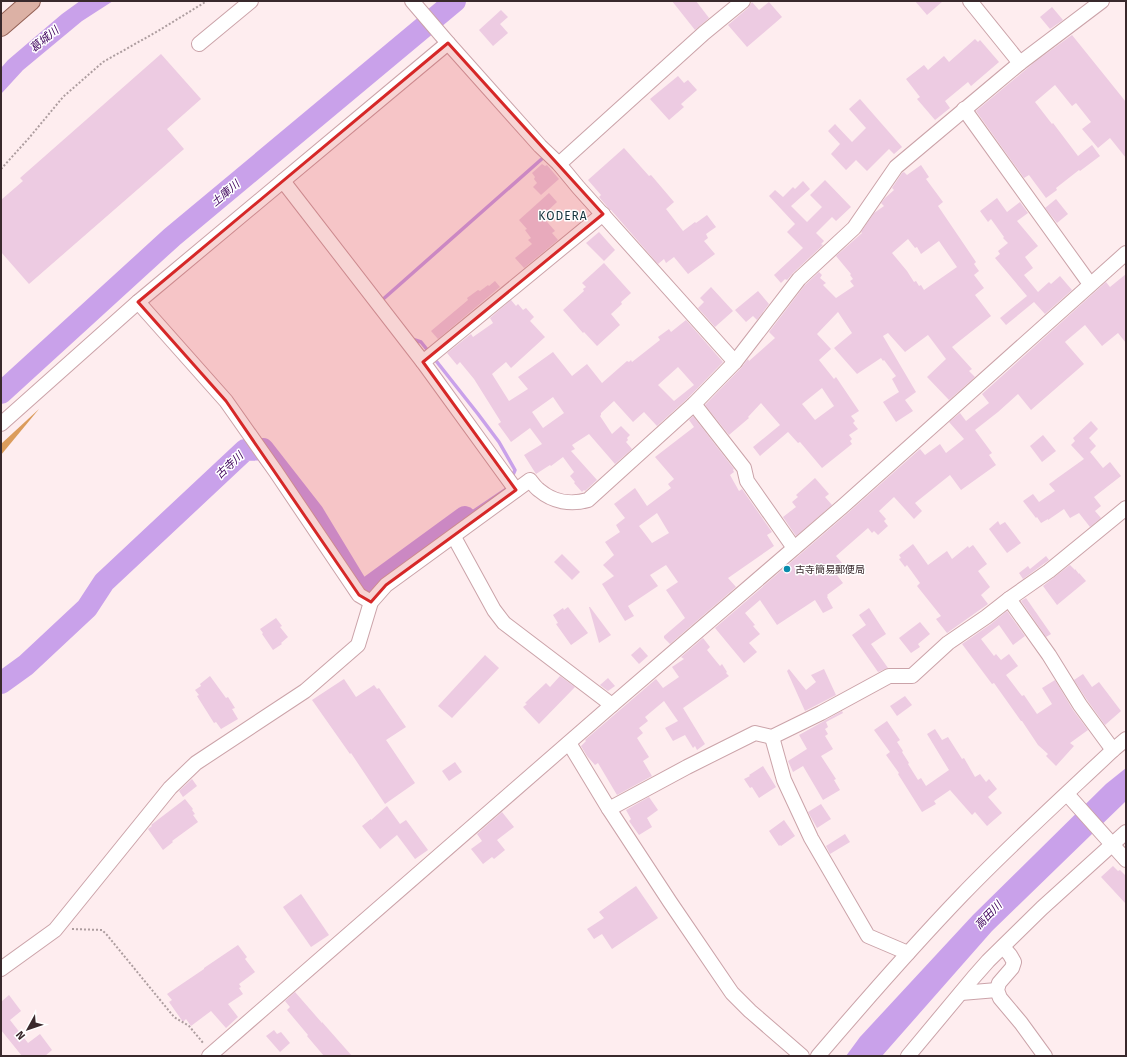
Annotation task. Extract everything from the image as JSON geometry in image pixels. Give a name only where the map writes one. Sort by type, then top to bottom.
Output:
[{"type":"main road","points":[[1,27],[31,1]]},
{"type":"street","points":[[199,44],[251,1]]},
{"type":"street","points":[[559,164],[704,33],[743,1]]},
{"type":"street","points":[[970,1],[1020,63]]},
{"type":"street","points":[[1,969],[55,930],[170,788],[196,763],[305,691],[358,646],[371,602],[386,585],[454,537],[530,480],[539,490],[554,500],[577,503],[588,500],[694,404],[735,362],[799,279],[854,228],[896,167],[1020,63],[1102,1]]},
{"type":"street","points":[[417,6],[540,146],[559,164],[735,362]]},
{"type":"street","points":[[1,424],[138,302],[283,181],[444,38]]},
{"type":"street","points":[[964,109],[1090,284]]},
{"type":"street","points":[[283,181],[423,362],[516,490]]},
{"type":"street","points":[[423,362],[603,214]]},
{"type":"street","points":[[210,1055],[842,507],[1126,253]]},
{"type":"street","points":[[138,302],[226,401],[359,595],[371,602]]},
{"type":"street","points":[[694,404],[744,468],[747,481],[794,548]]},
{"type":"street","points":[[609,809],[754,733],[772,737],[821,713],[888,676],[912,676],[948,643],[1049,571],[1126,508]]},
{"type":"street","points":[[454,537],[494,610],[504,623],[612,705]]},
{"type":"street","points":[[1009,599],[1049,655],[1080,705],[1113,750]]},
{"type":"street","points":[[772,737],[784,780],[811,838],[868,936],[908,954]]},
{"type":"street","points":[[818,1056],[967,890],[1126,739]]},
{"type":"street","points":[[569,743],[609,809],[732,993],[750,1011],[802,1056]]},
{"type":"street","points":[[1068,795],[1126,860]]},
{"type":"street","points":[[908,1056],[988,961],[1111,843],[1126,832]]},
{"type":"street","points":[[1003,947],[1014,962],[1012,968],[999,983],[997,990],[1000,998],[1021,1023],[1045,1056]]},
{"type":"street","points":[[961,993],[997,990]]},
{"type":"path","points":[[1,169],[29,138],[62,97],[103,62],[207,1]]},
{"type":"path","points":[[55,930],[102,930],[174,1017],[189,1026],[210,1055]]},
{"type":"highlighted area","points":[[448,43],[603,214],[423,362],[516,490],[386,585],[371,602],[359,595],[226,401],[138,302]]},
{"type":"shaded area","points":[[39,409],[1,455],[1,444]]},
{"type":"water","name":"葛城川","points":[[80,1],[113,1],[82,21],[23,70],[1,94],[1,68],[8,60],[62,14]]},
{"type":"water","name":"高田川","points":[[1126,768],[1126,801],[992,931],[882,1056],[846,1056],[860,1037],[973,915],[1106,784]]},
{"type":"building","points":[[672,1],[696,1],[709,18],[695,30]]},
{"type":"building","points":[[915,1],[943,1],[927,15]]},
{"type":"building","points":[[752,2],[759,10],[769,2],[782,17],[747,47],[728,25],[748,8]]},
{"type":"building","points":[[1052,7],[1063,20],[1050,29],[1040,17]]},
{"type":"building","points":[[501,10],[508,17],[500,24],[508,33],[493,46],[479,30]]},
{"type":"building","points":[[1072,35],[1126,102],[1126,158],[1110,138],[1098,148],[1082,129],[1091,122],[1076,103],[1072,106],[1055,85],[1035,102],[1078,156],[1092,145],[1100,156],[1080,171],[1079,170],[1046,198],[1029,175],[1024,178],[976,111],[1036,61]]},
{"type":"building","points":[[975,39],[978,42],[980,40],[999,62],[971,86],[968,82],[945,101],[950,108],[935,120],[917,99],[920,97],[906,79],[924,65],[928,70],[944,56],[949,62]]},
{"type":"building","points":[[161,54],[201,99],[167,129],[184,149],[29,284],[1,252],[1,200],[23,181],[20,178]]},
{"type":"building","points":[[678,76],[684,83],[688,80],[697,90],[681,104],[684,107],[669,120],[650,99]]},
{"type":"building","points":[[860,99],[902,147],[894,154],[889,149],[867,171],[856,160],[846,170],[831,154],[840,144],[828,131],[835,124],[852,142],[866,128],[849,109]]},
{"type":"building","points":[[624,148],[649,176],[651,175],[674,202],[666,209],[683,231],[707,215],[716,227],[706,234],[708,238],[704,241],[715,254],[688,274],[674,257],[666,263],[664,259],[658,264],[599,197],[601,195],[588,180]]},
{"type":"building","points":[[542,164],[545,166],[547,165],[559,179],[541,195],[533,187],[537,183],[532,173]]},
{"type":"building","points":[[921,165],[929,177],[926,179],[943,202],[938,206],[976,262],[974,264],[979,271],[974,275],[984,288],[975,295],[991,316],[952,347],[972,369],[969,371],[975,377],[949,400],[927,377],[946,359],[928,335],[905,352],[888,333],[883,336],[916,392],[905,400],[913,411],[896,422],[883,402],[899,392],[892,379],[896,376],[881,358],[857,374],[834,348],[852,333],[838,312],[817,334],[831,349],[819,360],[834,379],[836,377],[859,411],[851,416],[855,421],[853,423],[858,429],[849,435],[852,439],[850,441],[852,444],[822,468],[800,442],[798,443],[788,432],[760,456],[753,447],[780,425],[761,403],[748,417],[749,418],[729,435],[705,405],[748,359],[749,361],[775,338],[769,332],[805,285],[819,272],[822,275],[820,278],[826,283],[823,285],[836,298],[854,286],[850,281],[853,279],[850,275],[851,274],[836,256],[862,233],[861,232],[874,213],[884,206],[881,203],[894,190],[892,188],[902,173],[904,172],[907,175]],"holes":[[[908,239],[915,248],[917,247],[921,254],[939,241],[957,267],[924,290],[921,285],[919,286],[916,281],[914,282],[892,253]],[[822,388],[834,406],[815,420],[802,404]]]},
{"type":"building","points":[[825,180],[851,207],[836,221],[832,217],[816,233],[824,241],[821,244],[823,245],[787,280],[785,279],[781,283],[774,275],[803,248],[787,232],[795,224],[769,196],[775,190],[783,197],[793,187],[795,189],[803,181],[810,189],[791,206],[807,222],[822,207],[810,195]]},
{"type":"building","points":[[549,193],[557,202],[542,216],[555,231],[552,233],[558,240],[524,268],[515,258],[532,244],[528,240],[531,238],[525,230],[527,229],[519,220]]},
{"type":"building","points":[[997,198],[1007,212],[1020,202],[1028,213],[1017,221],[1038,246],[1025,257],[1033,268],[1024,275],[1038,292],[1049,282],[1051,284],[1060,276],[1072,290],[1045,314],[1034,302],[1006,325],[1000,318],[1027,296],[995,258],[1000,254],[998,251],[1008,243],[991,219],[988,222],[980,211]]},
{"type":"building","points":[[1056,199],[1068,214],[1057,223],[1045,208]]},
{"type":"building","points":[[599,232],[615,250],[604,261],[586,243]]},
{"type":"building","points":[[604,263],[631,293],[611,314],[620,325],[597,346],[584,332],[583,333],[563,310],[584,291],[583,289],[586,287],[582,283]]},
{"type":"building","points":[[1126,274],[1126,343],[1118,333],[1102,346],[1085,325],[1065,342],[1084,364],[1031,410],[1018,394],[975,430],[992,453],[989,455],[996,465],[961,490],[950,475],[915,503],[922,511],[914,519],[894,497],[879,511],[886,519],[884,521],[888,526],[878,535],[874,531],[872,533],[868,528],[836,556],[842,563],[833,570],[843,583],[827,595],[833,608],[823,613],[815,600],[777,625],[760,600],[745,613],[760,634],[749,643],[757,652],[744,663],[715,628],[920,449],[925,455],[940,444],[946,453],[964,439],[949,422],[960,413],[966,421],[989,403],[982,394],[1106,282],[1110,287]]},
{"type":"building","points":[[495,281],[500,287],[438,339],[431,331],[468,300],[467,298]]},
{"type":"building","points":[[711,287],[733,311],[715,327],[698,308],[704,302],[700,298]]},
{"type":"building","points":[[758,291],[769,304],[757,320],[753,316],[746,322],[735,310]]},
{"type":"building","points":[[511,300],[516,306],[518,304],[523,310],[526,308],[534,317],[530,321],[545,337],[511,368],[506,362],[492,374],[509,401],[528,389],[518,377],[553,352],[572,376],[587,364],[602,383],[627,361],[629,362],[631,360],[632,362],[660,340],[658,337],[669,329],[671,332],[686,320],[723,362],[688,398],[657,426],[644,412],[633,422],[614,401],[601,413],[600,416],[612,434],[621,426],[630,435],[626,442],[632,449],[615,464],[589,434],[572,445],[575,449],[571,451],[597,480],[582,492],[570,476],[574,472],[563,457],[551,466],[550,465],[536,474],[524,455],[542,444],[530,428],[511,442],[498,424],[501,422],[474,379],[460,362],[457,365],[447,353],[471,334],[473,337],[493,323],[490,318]],"holes":[[[678,367],[694,385],[674,401],[658,385]],[[553,397],[564,413],[543,428],[532,412]]]},
{"type":"building","points":[[693,416],[734,469],[734,472],[730,475],[739,491],[742,489],[772,532],[767,535],[774,546],[728,578],[736,587],[670,644],[664,636],[685,618],[666,590],[678,582],[666,565],[650,575],[658,586],[628,606],[634,616],[625,621],[602,584],[614,576],[603,565],[614,555],[605,542],[620,532],[616,525],[625,518],[614,504],[635,488],[647,506],[671,488],[668,484],[674,479],[655,457],[694,427],[689,420]],"holes":[[[657,513],[669,533],[652,543],[639,526]]]},
{"type":"building","points":[[1091,421],[1098,429],[1089,438],[1096,446],[1090,452],[1103,468],[1110,462],[1121,476],[1094,497],[1101,506],[1095,511],[1101,518],[1090,527],[1079,513],[1070,518],[1064,509],[1041,523],[1023,501],[1033,494],[1039,502],[1055,491],[1049,484],[1084,459],[1071,445],[1075,441],[1073,438]]},
{"type":"building","points":[[1043,435],[1056,451],[1042,462],[1030,446]]},
{"type":"building","points":[[815,478],[829,494],[825,497],[832,505],[796,536],[783,517],[796,507],[792,502],[798,497],[796,495]]},
{"type":"building","points":[[998,521],[1000,525],[1005,522],[1021,543],[1007,553],[989,529]]},
{"type":"building","points":[[913,544],[928,565],[947,551],[952,559],[968,546],[969,548],[973,545],[987,564],[978,571],[990,587],[981,595],[988,604],[947,633],[936,619],[941,616],[917,586],[920,583],[907,565],[905,567],[899,559],[901,558],[899,555]]},
{"type":"building","points":[[562,554],[580,572],[572,580],[554,562]]},
{"type":"building","points":[[1046,556],[1049,560],[1023,579],[1019,573],[1028,566],[1030,569]]},
{"type":"building","points":[[1070,565],[1086,581],[1057,605],[1043,586]]},
{"type":"building","points":[[1026,598],[1051,634],[1046,637],[1021,601]]},
{"type":"building","points":[[568,607],[588,633],[571,645],[556,624],[558,623],[553,615],[563,608],[564,610]]},
{"type":"building","points":[[589,607],[611,635],[599,643]]},
{"type":"building","points":[[869,608],[886,634],[871,644],[888,668],[878,672],[852,635],[866,625],[859,615]]},
{"type":"building","points":[[1007,611],[1025,636],[1013,645],[999,625],[981,639],[994,656],[996,654],[1001,660],[1009,654],[1018,666],[1006,675],[1022,696],[1024,695],[1037,714],[1052,704],[1042,688],[1055,680],[1073,710],[1088,730],[1070,743],[1074,746],[1056,766],[1046,756],[1048,754],[1038,745],[994,683],[992,684],[962,644]]},
{"type":"building","points":[[276,618],[282,626],[280,627],[288,637],[281,643],[282,644],[273,650],[260,629]]},
{"type":"building","points":[[920,622],[930,634],[918,644],[920,647],[911,653],[899,638]]},
{"type":"building","points":[[703,638],[710,647],[707,650],[720,666],[722,664],[729,676],[683,708],[705,744],[697,750],[695,746],[693,748],[685,735],[673,741],[665,728],[678,721],[664,701],[645,717],[648,721],[639,728],[643,733],[637,738],[649,757],[643,761],[652,776],[617,795],[598,763],[595,765],[581,746],[586,741],[585,740],[656,679],[663,688],[679,677],[672,667],[684,659],[681,657]]},
{"type":"building","points":[[640,647],[648,656],[639,664],[631,655]]},
{"type":"building","points":[[485,655],[499,668],[452,718],[438,706]]},
{"type":"building","points":[[789,669],[806,690],[816,682],[811,675],[824,669],[836,695],[805,711],[787,671]]},
{"type":"building","points":[[1083,674],[1092,687],[1099,682],[1121,711],[1105,725],[1074,680]]},
{"type":"building","points":[[210,676],[226,698],[228,697],[235,708],[232,709],[238,719],[221,729],[216,722],[214,723],[197,696],[199,695],[195,690]]},
{"type":"building","points":[[560,676],[575,687],[539,724],[523,707],[527,704],[525,703],[546,683],[550,687]]},
{"type":"building","points":[[608,678],[615,686],[608,691],[600,685]]},
{"type":"building","points":[[344,679],[356,697],[374,685],[377,689],[379,688],[406,727],[386,740],[415,783],[385,804],[351,753],[350,754],[312,700]]},
{"type":"building","points":[[905,696],[912,705],[897,716],[890,706]]},
{"type":"building","points":[[842,711],[843,713],[826,722],[828,727],[825,729],[828,734],[825,736],[833,749],[821,756],[836,779],[834,780],[840,790],[823,800],[803,766],[793,772],[788,761],[807,749],[799,735]]},
{"type":"building","points":[[887,721],[900,740],[897,742],[918,780],[921,778],[926,786],[949,770],[927,734],[935,729],[942,740],[948,737],[962,759],[964,758],[975,777],[980,774],[986,782],[989,779],[997,789],[988,797],[1002,813],[987,826],[975,812],[972,815],[950,790],[934,801],[936,804],[922,812],[898,774],[899,773],[886,755],[890,752],[874,730]]},
{"type":"building","points":[[455,762],[462,772],[449,781],[442,771]]},
{"type":"building","points":[[763,766],[776,787],[759,798],[752,787],[750,788],[744,779]]},
{"type":"building","points":[[192,779],[197,786],[183,797],[179,791]]},
{"type":"building","points":[[649,797],[658,810],[647,818],[652,827],[639,835],[629,821],[631,819],[626,810]]},
{"type":"building","points":[[185,799],[193,809],[192,810],[195,814],[193,815],[198,822],[172,841],[173,842],[163,850],[148,829],[152,826],[151,825]]},
{"type":"building","points":[[821,804],[831,819],[817,828],[808,812]]},
{"type":"building","points":[[387,806],[400,824],[406,820],[428,850],[415,859],[397,835],[380,849],[362,826]]},
{"type":"building","points":[[502,812],[514,827],[497,840],[505,850],[494,859],[492,857],[483,864],[471,849],[482,841],[477,834]]},
{"type":"building","points":[[784,820],[795,836],[779,846],[769,831]]},
{"type":"building","points":[[845,834],[850,842],[830,854],[826,846]]},
{"type":"building","points":[[1113,866],[1126,876],[1126,904],[1101,877]]},
{"type":"building","points":[[636,886],[658,918],[612,949],[602,934],[594,939],[587,929],[604,918],[599,912]]},
{"type":"building","points":[[301,894],[329,935],[311,947],[283,907]]},
{"type":"building","points":[[238,945],[247,957],[245,959],[255,972],[239,984],[241,987],[239,988],[243,994],[228,1004],[238,1017],[226,1028],[211,1011],[191,1026],[186,1019],[183,1022],[169,1002],[172,1000],[167,994]]},
{"type":"building","points":[[295,992],[352,1056],[324,1056],[287,1010],[290,1007],[285,1001]]},
{"type":"building","points":[[9,995],[21,1011],[10,1020],[28,1043],[40,1034],[52,1050],[45,1056],[22,1056],[1,1030],[1,1002]]},
{"type":"building","points":[[274,1030],[277,1034],[281,1032],[290,1043],[280,1052],[266,1036]]},
{"type":"waterway","name":"土庫川","points":[[1,393],[172,237],[455,1]]},
{"type":"waterway","points":[[381,302],[544,157]]},
{"type":"waterway","points":[[411,338],[421,342],[429,352]]},
{"type":"waterway","points":[[433,357],[499,442],[515,470],[512,477]]},
{"type":"waterway","name":"古寺川","points":[[1,683],[26,665],[87,608],[104,582],[245,450],[263,449],[313,513],[359,589],[365,590],[465,517]]},
{"type":"waterway","points":[[465,517],[508,488],[509,485]]},
{"type":"place","name":"古寺簡易郵便局","points":[[787,569]]},
{"type":"district","name":"KODERA","points":[[563,216]]}]
